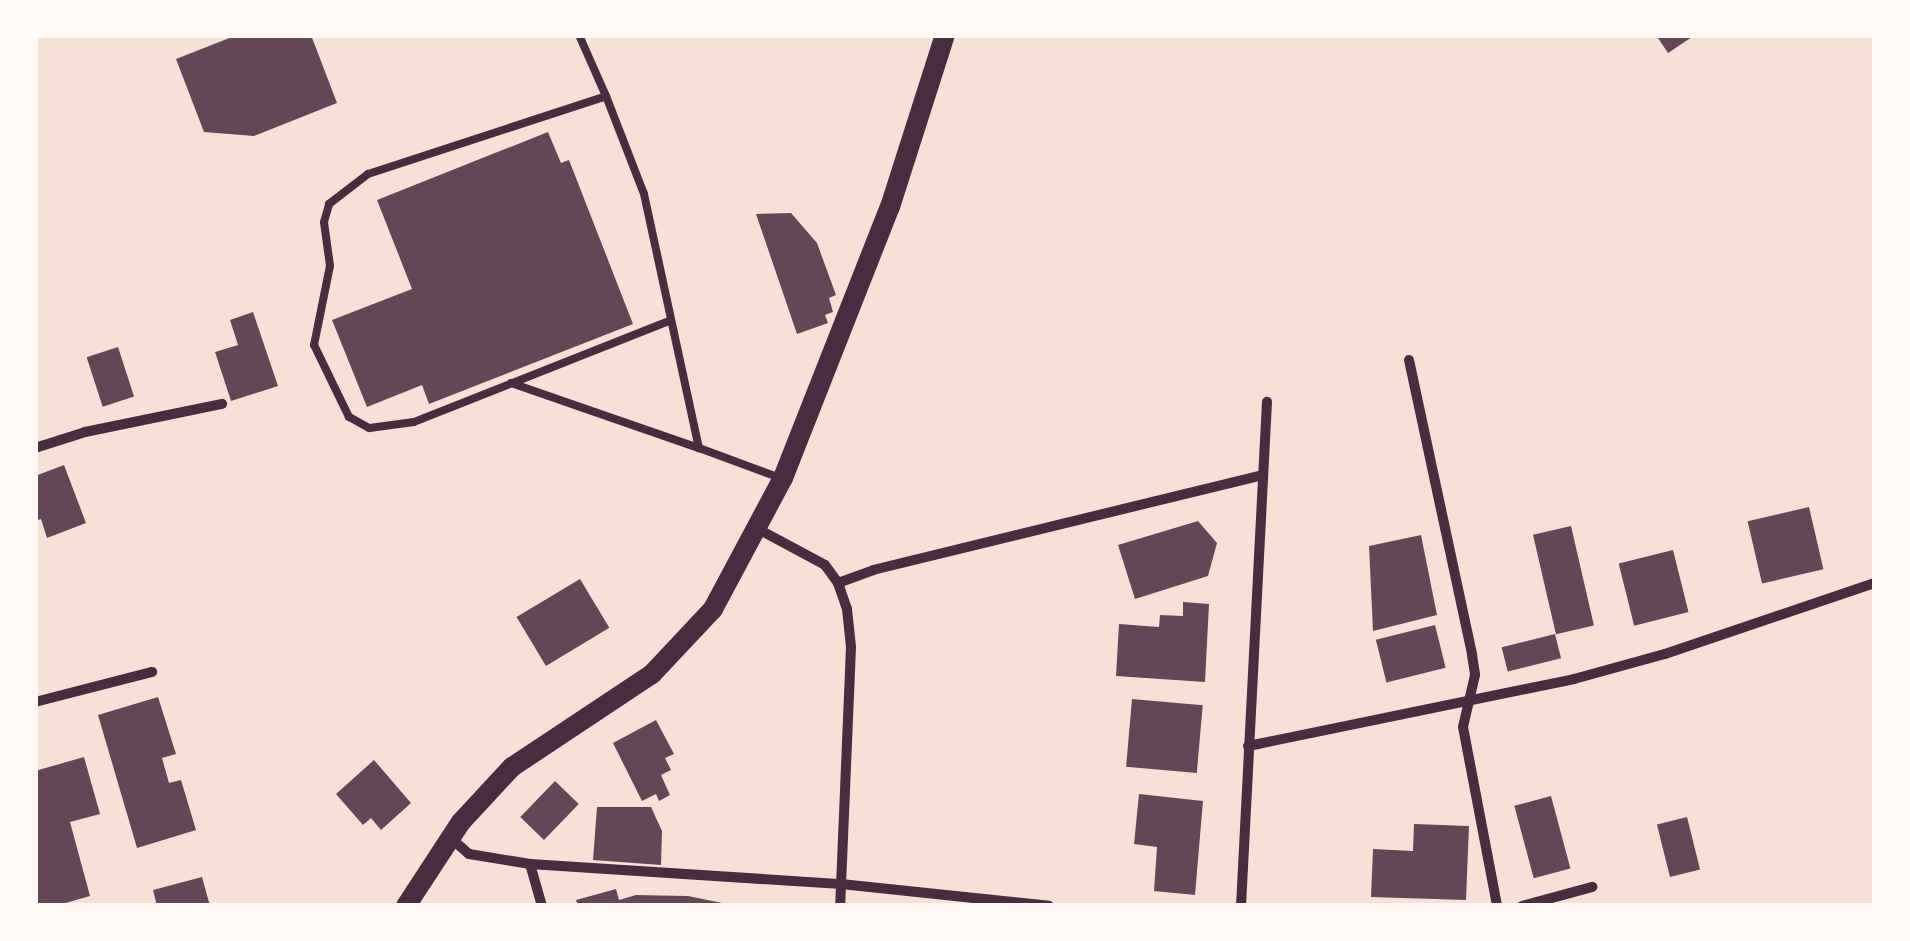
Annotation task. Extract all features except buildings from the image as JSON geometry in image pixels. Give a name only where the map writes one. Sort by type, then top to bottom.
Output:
[{"type":"main road","points":[[406,906],[450,838],[485,794],[529,752],[630,690],[684,645],[713,609],[782,478],[890,207],[945,35]]},
{"type":"street","points":[[1409,360],[1472,654],[1475,675],[1466,702],[1465,744],[1498,906]]},
{"type":"street","points":[[1241,906],[1267,402]]},
{"type":"street","points":[[35,448],[85,432],[222,404]]},
{"type":"street","points":[[838,583],[873,570],[1263,475]]},
{"type":"street","points":[[758,529],[825,564],[838,583],[847,609],[852,647],[840,906]]},
{"type":"street","points":[[1248,746],[1466,702],[1665,654],[1875,584]]},
{"type":"street","points":[[35,702],[152,672]]},
{"type":"street","points":[[450,838],[469,854],[530,864],[841,884],[1049,906]]},
{"type":"street","points":[[530,864],[542,906]]},
{"type":"street","points":[[1522,906],[1592,888]]},
{"type":"lane","points":[[579,35],[644,194],[699,448]]},
{"type":"lane","points":[[606,96],[368,174],[329,204],[324,222],[330,266],[314,345],[349,417],[369,428],[401,426],[669,321]]},
{"type":"lane","points":[[511,383],[782,478]]}]
